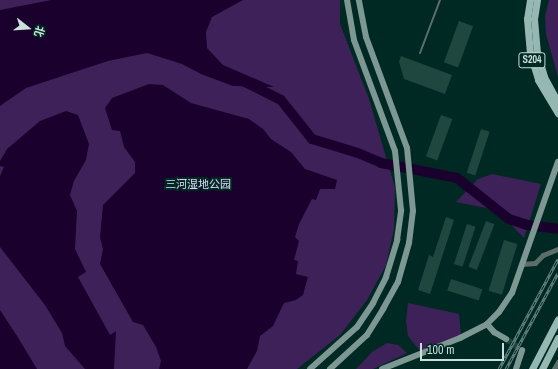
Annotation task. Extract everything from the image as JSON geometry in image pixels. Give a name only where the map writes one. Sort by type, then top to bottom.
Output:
[{"type":"main road","points":[[310,369],[357,327],[386,277],[397,240],[401,210],[395,151],[354,40],[347,0]]},
{"type":"main road","points":[[330,369],[367,335],[398,282],[409,243],[413,211],[407,148],[366,37],[359,0]]},
{"type":"main road","name":"S204","points":[[530,0],[527,19],[530,53],[540,84],[558,113]]},
{"type":"main road","name":"S204","points":[[537,0],[534,19],[537,52],[544,77],[558,102]]},
{"type":"main road","points":[[382,369],[460,338],[487,324],[512,293],[558,162]]},
{"type":"main road","points":[[532,369],[558,319]]},
{"type":"main road","points":[[487,324],[494,332],[506,339]]},
{"type":"main road","points":[[542,369],[558,338]]},
{"type":"main road","points":[[516,369],[522,350]]},
{"type":"street","points":[[522,264],[534,263],[548,252],[558,249]]},
{"type":"street","points":[[554,369],[558,362]]},
{"type":"lane","points":[[420,54],[440,0]]},
{"type":"green space","name":"三河湿地公园","points":[[0,0],[340,0],[340,24],[369,99],[395,188],[394,229],[386,265],[367,300],[340,335],[297,369],[0,369]]},
{"type":"green space","points":[[549,0],[558,0],[558,77],[546,34],[545,16]]},
{"type":"green space","points":[[492,174],[541,184],[524,238],[497,210],[456,202],[478,179]]},
{"type":"green space","points":[[408,303],[459,314],[461,336],[420,351],[408,336],[406,321]]},
{"type":"green space","points":[[387,343],[398,345],[407,353],[373,369],[356,369],[372,352]]},
{"type":"shaded area","points":[[51,0],[243,0],[212,17],[206,32],[207,48],[223,65],[274,87],[233,86],[201,74],[182,64],[147,53],[108,61],[26,88],[0,106],[0,10]]},
{"type":"shaded area","points":[[149,84],[163,85],[191,103],[249,119],[263,129],[271,139],[291,152],[305,169],[337,180],[335,189],[320,189],[316,200],[312,199],[299,224],[295,237],[299,241],[294,260],[298,261],[296,274],[308,277],[303,295],[296,300],[284,303],[273,326],[260,336],[257,351],[247,369],[159,369],[161,361],[156,347],[143,325],[133,322],[100,264],[103,249],[100,237],[103,205],[135,173],[135,162],[124,147],[120,131],[112,130],[105,108],[112,98]]},
{"type":"shaded area","points":[[66,111],[78,115],[89,144],[86,160],[74,181],[70,195],[77,211],[75,249],[86,272],[78,277],[110,335],[116,331],[114,369],[85,369],[65,346],[62,333],[45,305],[0,247],[0,176],[4,167],[0,166],[0,161],[7,149],[40,121]]},
{"type":"shaded area","points":[[0,310],[17,336],[37,369],[0,369]]},
{"type":"building","points":[[459,21],[473,26],[458,67],[444,62]]},
{"type":"building","points":[[401,56],[452,75],[445,94],[404,79],[399,62]]},
{"type":"building","points":[[441,115],[452,119],[437,160],[426,156]]},
{"type":"building","points":[[481,129],[490,132],[475,176],[467,173]]},
{"type":"building","points":[[446,217],[454,220],[430,294],[418,290],[429,255],[433,257]]},
{"type":"building","points":[[486,221],[494,224],[477,270],[468,267]]},
{"type":"building","points":[[467,224],[476,227],[463,267],[454,264]]},
{"type":"building","points":[[504,240],[517,244],[502,295],[489,291]]},
{"type":"building","points":[[451,279],[482,289],[479,301],[447,290]]},
{"type":"waterway","points":[[243,81],[281,100],[312,139],[358,153],[381,163],[457,178],[509,219],[527,225],[558,229]]},
{"type":"tunnel","points":[[506,339],[522,350]]},
{"type":"railway","points":[[499,369],[558,259]]},
{"type":"railway","points":[[506,369],[558,273]]}]
